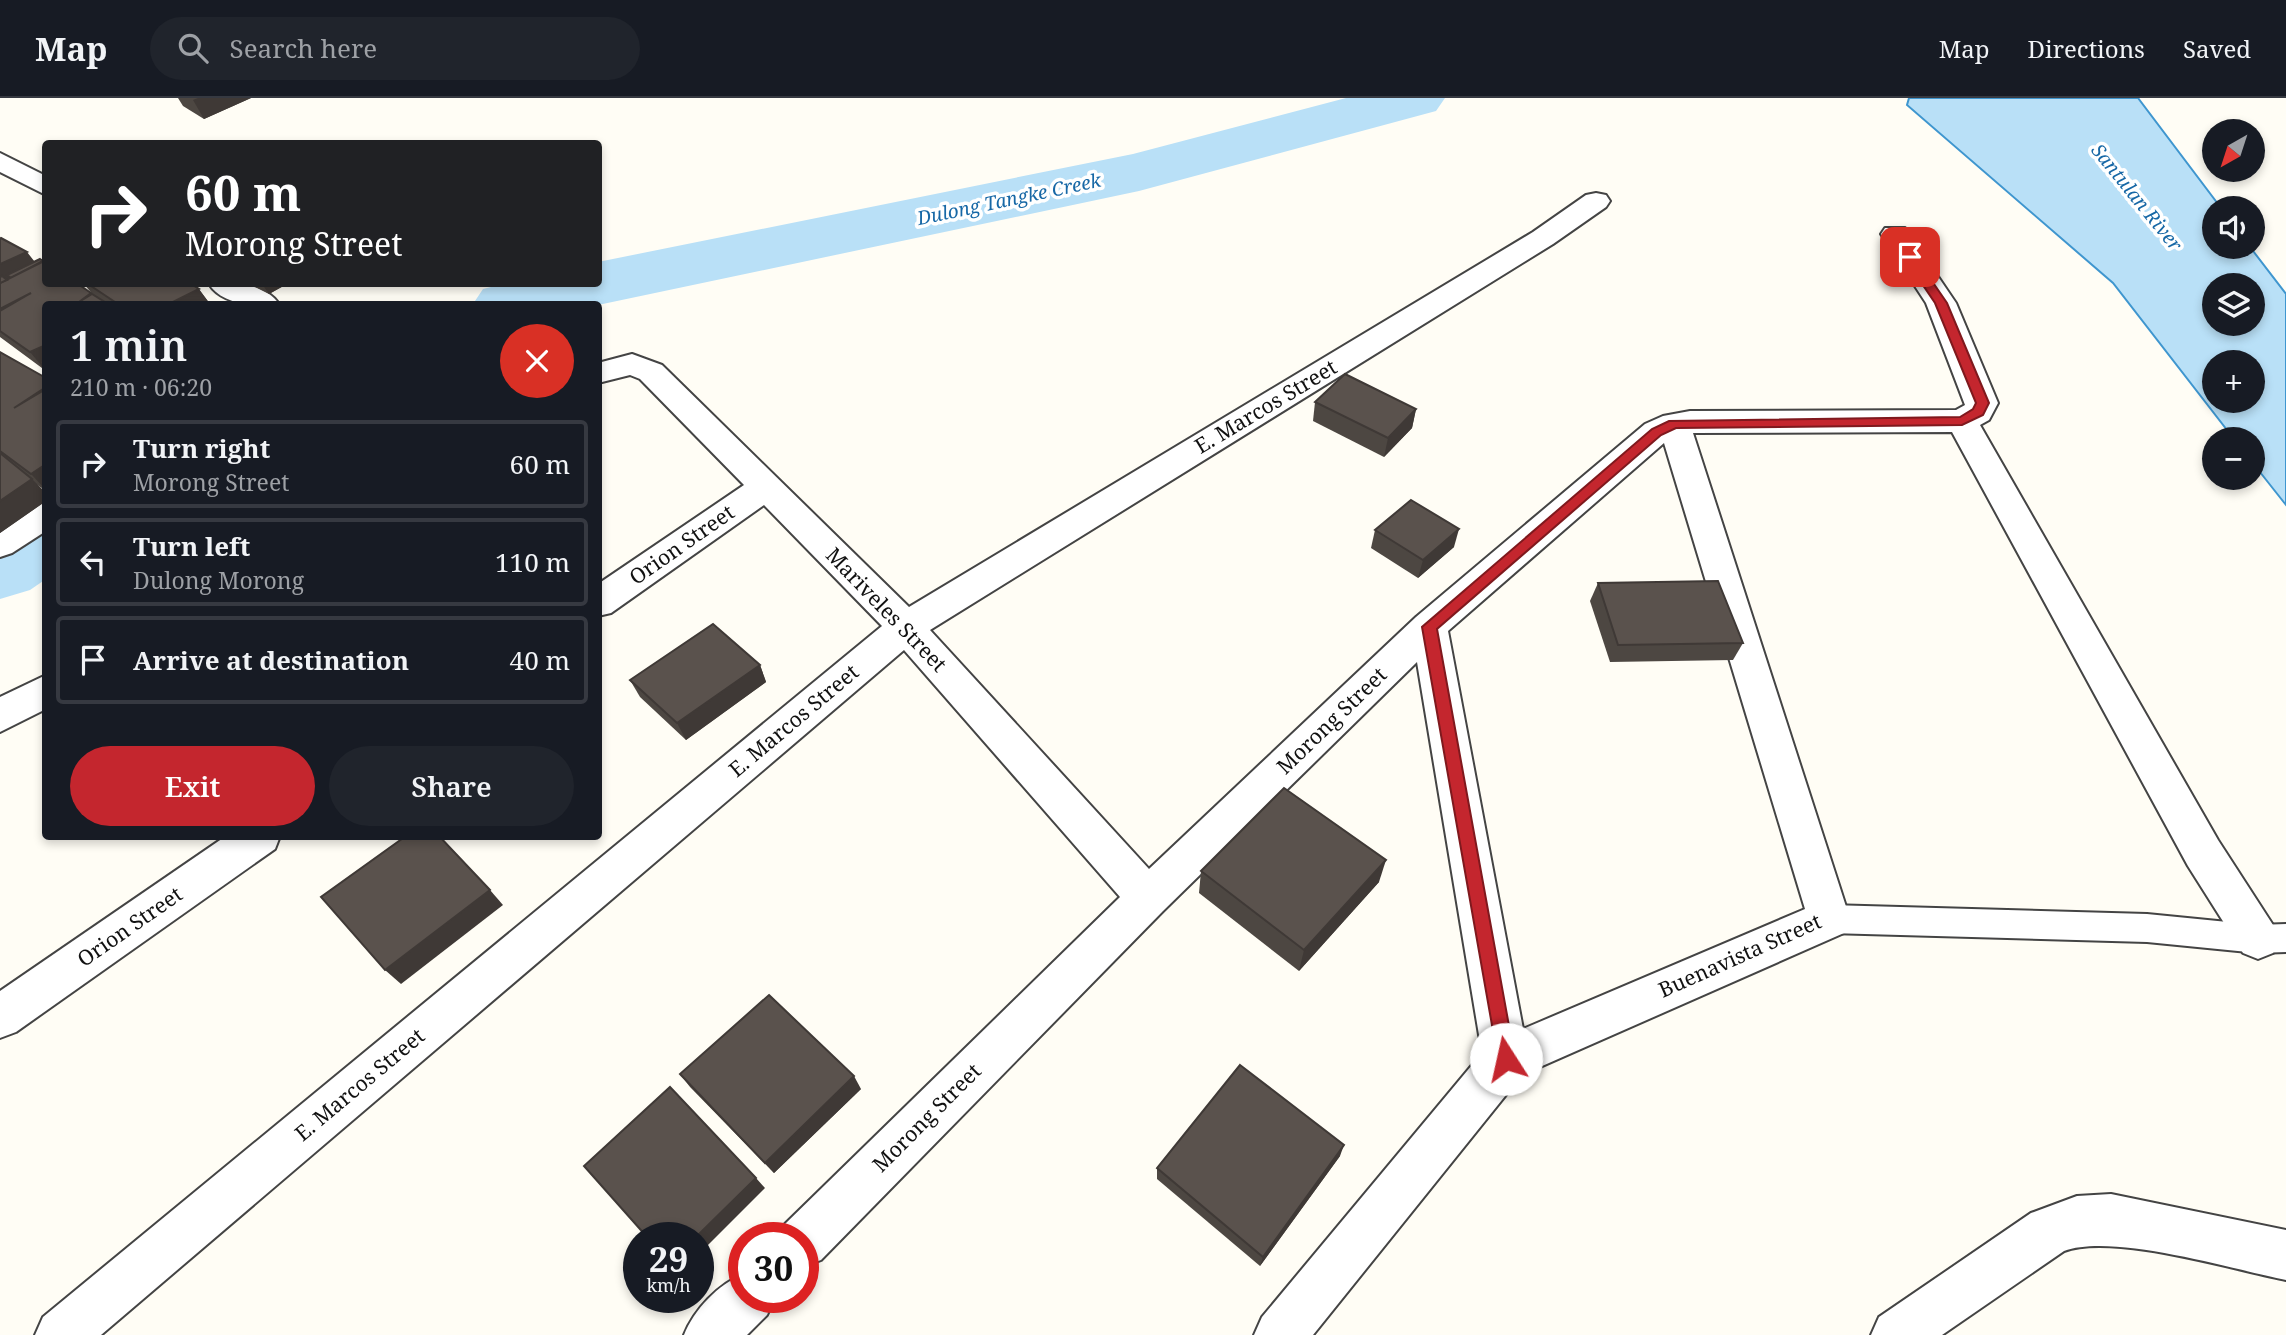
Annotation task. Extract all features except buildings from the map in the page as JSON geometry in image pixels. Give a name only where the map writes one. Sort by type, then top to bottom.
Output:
[{"type":"street","points":[[0,161],[42,185]]},
{"type":"street","name":"E. Marcos Street","points":[[61,1335],[906,627],[1543,238],[1596,201]]},
{"type":"street","points":[[1674,424],[1962,421],[1978,412],[1982,403],[1941,303],[1895,234]]},
{"type":"street","points":[[229,287],[258,301]]},
{"type":"street","name":"Mariveles Street","points":[[602,372],[632,364],[650,372],[906,627],[1148,898]]},
{"type":"street","points":[[1962,421],[2203,853],[2272,939]]},
{"type":"street","name":"Morong Street","points":[[819,1226],[1148,898],[1429,627],[1657,432],[1674,424]]},
{"type":"street","name":"Buenavista Street","points":[[1280,1335],[1506,1059],[1829,919],[1674,424]]},
{"type":"street","name":"Orion Street","points":[[602,600],[766,487]]},
{"type":"street","points":[[0,544],[42,517]]},
{"type":"street","points":[[1429,627],[1506,1059]]},
{"type":"street","points":[[0,716],[42,692]]},
{"type":"street","name":"Orion Street","points":[[0,1017],[254,840]]},
{"type":"street","points":[[1902,1334],[2049,1231],[2077,1221],[2111,1219],[2286,1255]]},
{"type":"street","points":[[710,1335],[733,1313]]},
{"type":"lane","points":[[1829,919],[2147,928],[2272,939]]},
{"type":"water","name":"Santulan River","points":[[1909,98],[2138,98],[2212,196],[2202,196],[2202,259],[2259,259],[2286,294],[2286,505],[2265,478],[2265,427],[2225,427],[2214,413],[2265,413],[2265,350],[2202,350],[2202,398],[2113,283],[1907,105]]},
{"type":"waterway","name":"Dulong Tangke Creek","points":[[602,282],[1139,172],[1415,98]]},
{"type":"waterway","name":"Dulong Tangke Creek","points":[[521,301],[584,287]]},
{"type":"waterway","name":"Dulong Tangke Creek","points":[[0,568],[42,540]]},
{"type":"route","points":[[1506,1059],[1429,627],[1657,432],[1674,424],[1962,421],[1978,412],[1982,403],[1941,303],[1910,257]]}]
